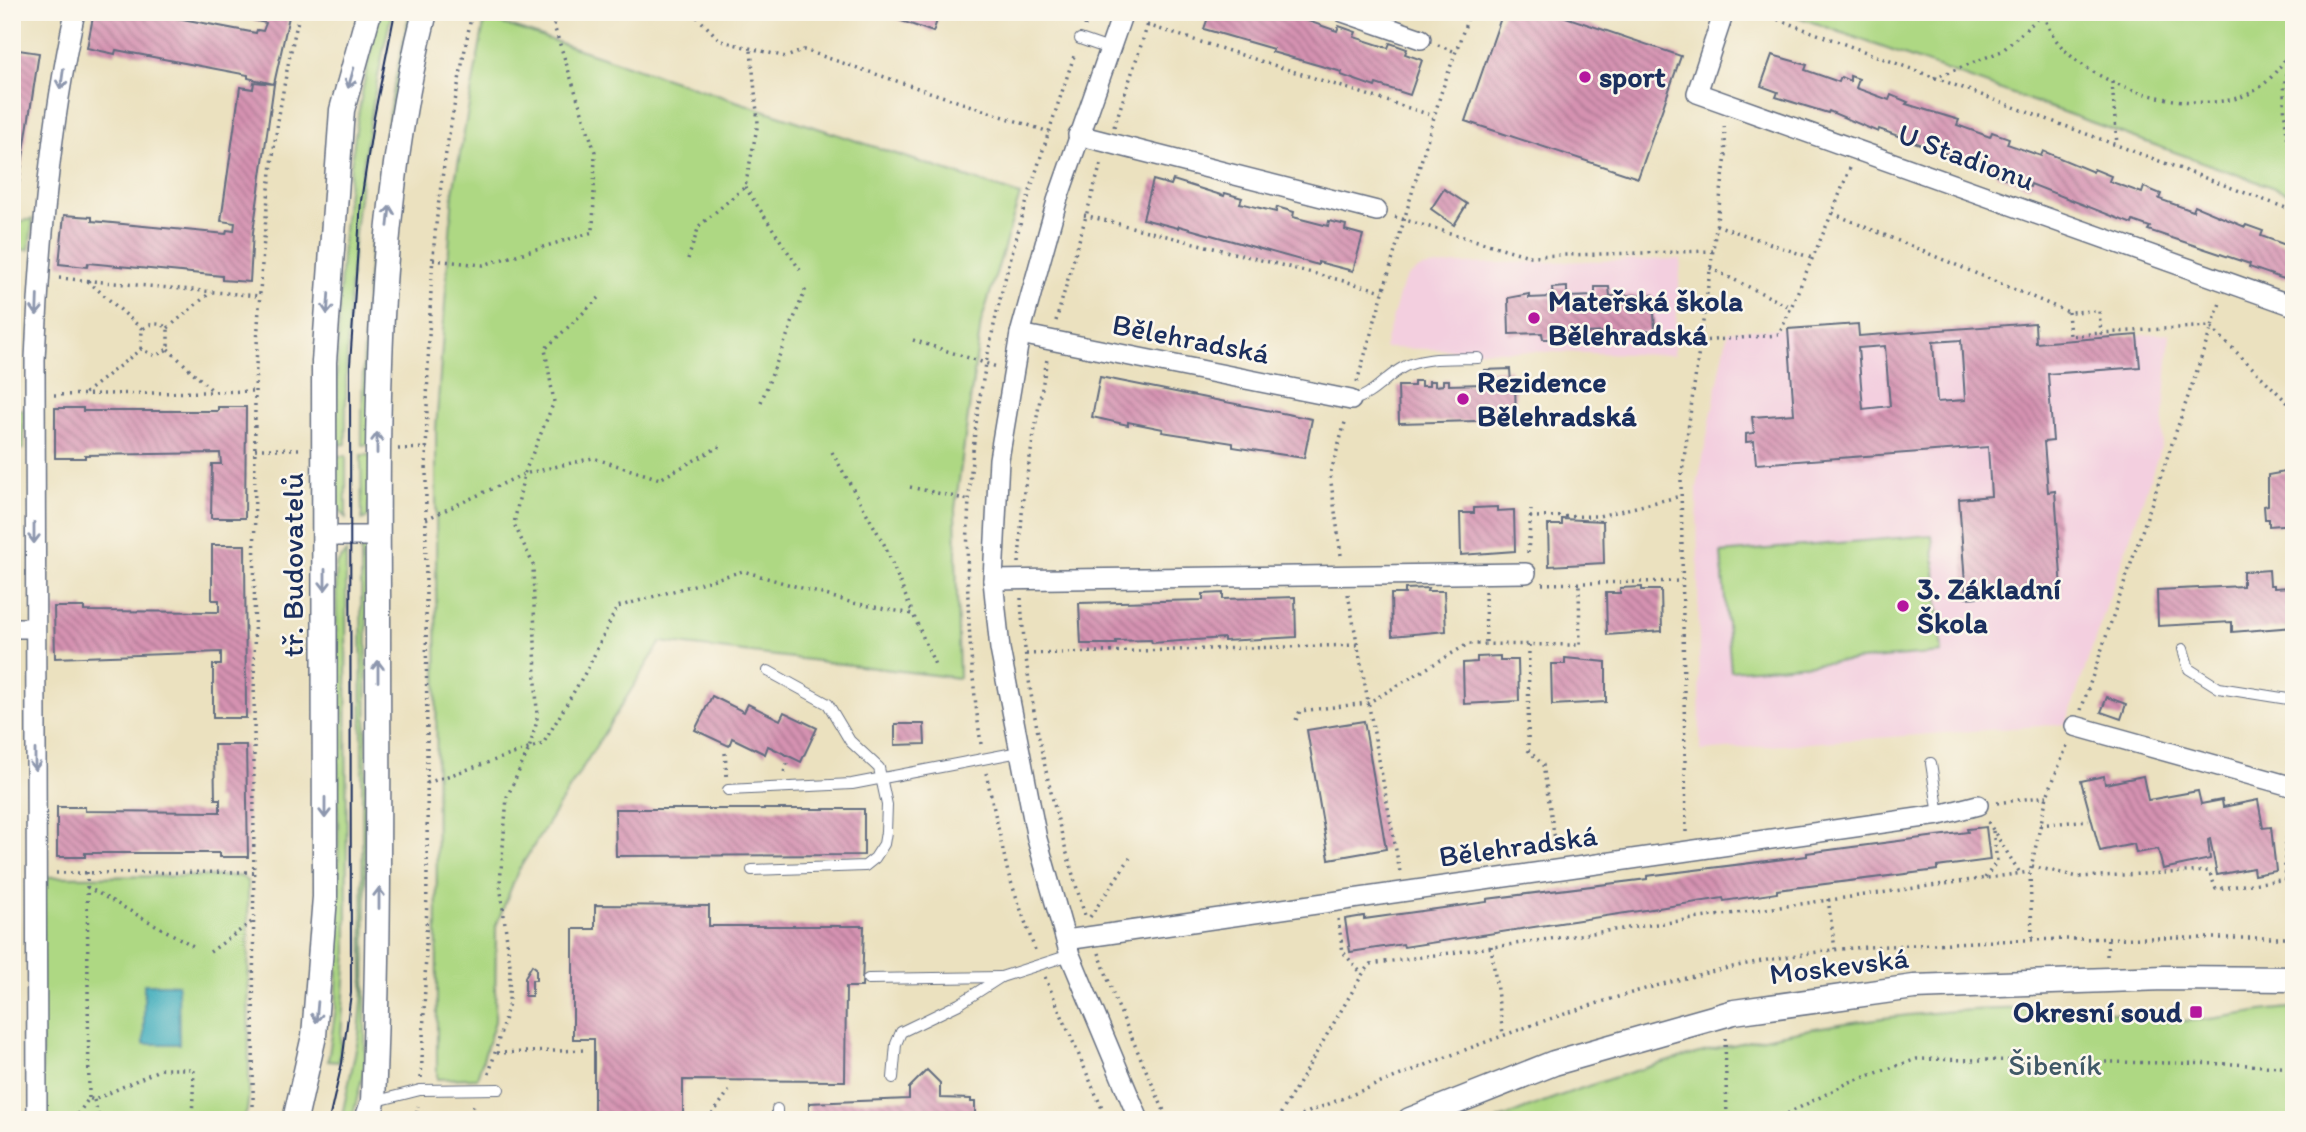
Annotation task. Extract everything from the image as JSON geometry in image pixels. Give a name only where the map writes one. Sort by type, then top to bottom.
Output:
[{"type":"street","points":[[37,1120],[34,395],[38,276],[47,183],[75,12]]},
{"type":"street","name":"tř. Budovatelů","points":[[295,1120],[314,1036],[325,897],[324,362],[342,110],[369,12]]},
{"type":"street","points":[[370,1111],[379,928],[377,536],[382,288],[396,160],[425,12]]},
{"type":"street","points":[[1123,12],[1078,135],[1020,334],[999,459],[993,580],[1000,649],[1037,839],[1068,948],[1139,1120]]},
{"type":"street","points":[[1343,12],[1421,39]]},
{"type":"street","name":"U Stadionu","points":[[1724,12],[1697,93],[2294,306]]},
{"type":"street","points":[[1078,135],[1377,211]]},
{"type":"street","name":"Bělehradská","points":[[1020,334],[1351,400]]},
{"type":"street","points":[[324,536],[377,536]]},
{"type":"street","points":[[993,580],[1526,573]]},
{"type":"street","points":[[12,628],[35,628]]},
{"type":"street","points":[[2075,726],[2294,787]]},
{"type":"street","name":"Bělehradská","points":[[1068,948],[1559,870],[1940,815],[1978,805]]},
{"type":"street","name":"Moskevská","points":[[1410,1120],[1554,1063],[1734,1012],[1914,987],[2164,978],[2294,979]]},
{"type":"lane","points":[[1080,39],[1110,49]]},
{"type":"lane","points":[[1351,400],[1362,398],[1390,376],[1418,361],[1478,358]]},
{"type":"lane","points":[[2183,649],[2189,670],[2219,688],[2294,700]]},
{"type":"lane","points":[[752,870],[865,866],[884,844],[887,805],[879,768],[850,741],[828,704],[768,671]]},
{"type":"lane","points":[[728,790],[852,783],[1019,752]]},
{"type":"lane","points":[[1931,763],[1940,815]]},
{"type":"lane","points":[[893,1078],[896,1044],[901,1032],[959,1004],[1001,976],[1068,948]]},
{"type":"lane","points":[[868,979],[1001,976]]},
{"type":"lane","points":[[370,1111],[420,1090],[499,1089]]},
{"type":"path","points":[[253,1120],[255,391],[259,296],[283,80],[300,12]]},
{"type":"path","points":[[421,1080],[428,950],[426,519],[433,260],[446,155],[472,12]]},
{"type":"path","points":[[433,260],[483,265],[593,232],[595,152],[554,26],[555,12]]},
{"type":"path","points":[[692,12],[721,41],[786,57],[804,50],[1049,132]]},
{"type":"path","points":[[1401,881],[1344,575],[1330,475],[1434,116],[1470,12]]},
{"type":"path","points":[[1760,12],[2294,211]]},
{"type":"path","points":[[2292,12],[2294,44]]},
{"type":"path","points":[[1934,78],[2002,51],[2044,14],[2047,28],[2059,46],[2089,72],[2154,95],[2194,102],[2231,100],[2250,94],[2278,71],[2294,45],[2283,75],[2287,138],[2294,172]]},
{"type":"path","points":[[1147,25],[1434,116]]},
{"type":"path","points":[[688,259],[699,226],[745,187],[758,123],[751,50]]},
{"type":"path","points":[[2112,82],[2117,145]]},
{"type":"path","points":[[1687,852],[1681,496],[1726,156],[1723,102]]},
{"type":"path","points":[[1700,341],[1779,335],[1857,149]]},
{"type":"path","points":[[745,187],[800,270]]},
{"type":"path","points":[[1832,213],[2068,312],[2099,311],[2101,334]]},
{"type":"path","points":[[1084,215],[1383,291]]},
{"type":"path","points":[[1404,219],[1529,256],[1713,251]]},
{"type":"path","points":[[1716,225],[1812,258]]},
{"type":"path","points":[[1710,268],[1791,307]]},
{"type":"path","points":[[38,276],[259,296]]},
{"type":"path","points":[[88,281],[142,329]]},
{"type":"path","points":[[2032,938],[2030,872],[2047,796],[2075,726],[2210,326],[2228,281]]},
{"type":"path","points":[[761,402],[806,288]]},
{"type":"path","points":[[168,328],[211,292]]},
{"type":"path","points":[[467,1120],[497,1053],[509,990],[510,965],[500,883],[507,797],[529,749],[537,720],[533,564],[514,524],[524,474],[554,402],[545,349],[601,296]]},
{"type":"path","points":[[2068,312],[2070,336],[2210,326],[2294,409]]},
{"type":"path","points":[[142,329],[150,323],[168,328]]},
{"type":"path","points":[[168,328],[168,349],[215,392]]},
{"type":"path","points":[[83,394],[141,349],[142,329]]},
{"type":"path","points":[[913,340],[985,365]]},
{"type":"path","points":[[141,349],[155,356],[168,349]]},
{"type":"path","points":[[34,395],[255,391]]},
{"type":"path","points":[[426,519],[524,474],[593,458],[660,479],[724,443]]},
{"type":"path","points":[[832,452],[884,544],[936,667]]},
{"type":"path","points":[[910,487],[969,500]]},
{"type":"path","points":[[1530,517],[1599,516],[1681,496]]},
{"type":"path","points":[[1531,510],[1526,573],[1532,584],[1682,581]]},
{"type":"path","points":[[427,783],[543,744],[588,668],[617,607],[743,571],[853,603],[913,614]]},
{"type":"path","points":[[1485,575],[1486,644]]},
{"type":"path","points":[[1296,720],[1300,711],[1368,703],[1468,644],[1580,645],[1579,584]]},
{"type":"path","points":[[1026,654],[1358,645]]},
{"type":"path","points":[[1529,645],[1528,750],[1543,765],[1559,870]]},
{"type":"path","points":[[725,753],[728,790]]},
{"type":"path","points":[[2020,873],[1978,805],[2047,796]]},
{"type":"path","points":[[2294,817],[2286,835],[2287,879],[2294,926]]},
{"type":"path","points":[[2040,825],[2089,820]]},
{"type":"path","points":[[1985,878],[1997,861],[1992,829]]},
{"type":"path","points":[[1098,904],[1130,858]]},
{"type":"path","points":[[2032,866],[2078,877],[2209,871],[2216,889],[2287,879]]},
{"type":"path","points":[[87,872],[92,1099],[100,1120]]},
{"type":"path","points":[[36,874],[254,872]]},
{"type":"path","points":[[1277,1120],[1371,964],[2030,872]]},
{"type":"path","points":[[87,887],[197,947]]},
{"type":"path","points":[[1828,900],[1835,950]]},
{"type":"path","points":[[1337,913],[1343,952],[1362,975]]},
{"type":"path","points":[[210,952],[253,921]]},
{"type":"path","points":[[2108,938],[2108,956]]},
{"type":"path","points":[[1491,946],[1503,1034]]},
{"type":"path","points":[[1727,1120],[1725,1037],[1738,1035]]},
{"type":"path","points":[[497,1053],[586,1051]]},
{"type":"path","points":[[1775,1120],[1850,1082],[1917,1059],[2234,1064],[2294,1068]]},
{"type":"path","points":[[74,1120],[92,1099],[161,1069],[194,1069],[192,1120]]},
{"type":"path","points":[[708,1120],[729,1091]]},
{"type":"shaded area","name":"Mateřská škola Bělehradská","points":[[1681,259],[1674,355],[1384,348],[1401,288],[1407,277],[1421,268],[1455,264]]},
{"type":"shaded area","name":"3. Základní Škola","points":[[2035,323],[2037,343],[2170,333],[2162,444],[2066,724],[1700,751],[1697,487],[1728,331],[1858,324],[1860,336]]},
{"type":"green space","points":[[380,12],[392,12],[370,119],[356,227],[348,335],[346,444],[335,445],[344,227],[358,118]]},
{"type":"green space","points":[[410,12],[420,12],[372,445],[362,445],[364,336],[373,227],[388,120]]},
{"type":"green space","points":[[1826,12],[2294,12],[2294,195],[1798,17]]},
{"type":"green space","points":[[485,18],[1020,195],[981,323],[955,509],[959,678],[661,642],[518,871],[496,926],[495,1021],[477,1078],[437,1079],[436,430],[453,192]]},
{"type":"green space","points":[[33,219],[29,250],[12,249],[12,223]]},
{"type":"green space","points":[[12,409],[24,410],[24,449],[12,449]]},
{"type":"green space","points":[[361,455],[372,455],[368,517],[362,520]]},
{"type":"green space","points":[[335,456],[346,456],[346,518],[336,505]]},
{"type":"green space","points":[[1932,535],[1942,653],[1731,671],[1721,553]]},
{"type":"green space","points":[[361,550],[367,551],[365,1065],[352,1120],[341,1120],[359,1035],[363,988]]},
{"type":"green space","points":[[346,552],[347,953],[339,1062],[328,1061],[336,1007],[339,948],[336,565]]},
{"type":"green space","points":[[241,876],[248,882],[249,1092],[243,1120],[42,1120],[41,877]]},
{"type":"green space","name":"Šibeník","points":[[2294,1008],[2294,1120],[1497,1120],[1567,1093],[1711,1050],[1859,1021],[1933,1013],[2083,1009],[2192,1021]]},
{"type":"water","points":[[144,984],[178,984],[179,1044],[144,1044]]},
{"type":"building","points":[[94,12],[146,12],[256,33],[257,30],[263,31],[266,23],[252,20],[255,12],[290,12],[274,84],[248,78],[248,75],[116,50],[115,54],[87,48]]},
{"type":"building","points":[[876,12],[940,12],[933,32]]},
{"type":"building","points":[[1210,12],[1299,12],[1304,14],[1302,19],[1337,31],[1339,26],[1356,32],[1354,37],[1388,48],[1390,43],[1407,49],[1405,54],[1422,60],[1410,95],[1376,84],[1375,87],[1341,75],[1342,72],[1204,29]]},
{"type":"building","points":[[1503,12],[1551,12],[1681,56],[1638,178],[1465,121]]},
{"type":"building","points":[[12,49],[39,53],[17,196],[12,195]]},
{"type":"building","points":[[1772,55],[1807,65],[1805,70],[1839,82],[1841,77],[1850,81],[1850,76],[1859,79],[1856,88],[1889,100],[1891,95],[1908,102],[1906,104],[1959,120],[1957,125],[1990,137],[1992,132],[2009,138],[2007,144],[2041,156],[2043,151],[2093,172],[2094,169],[2111,176],[2109,181],[2142,193],[2144,187],[2161,194],[2159,199],[2193,211],[2195,206],[2245,227],[2246,225],[2263,231],[2261,236],[2294,248],[2294,280],[2249,267],[2250,264],[2148,230],[2150,227],[2133,221],[2132,224],[2031,184],[2030,187],[1996,175],[1997,172],[1946,156],[1947,154],[1879,129],[1878,132],[1829,111],[1828,113],[1776,97],[1778,92],[1761,86]]},
{"type":"building","points":[[254,82],[274,84],[253,232],[250,282],[222,280],[222,276],[88,263],[87,267],[59,264],[64,215],[92,217],[92,221],[226,234],[227,230],[234,231],[235,223],[221,221],[240,87],[253,89]]},
{"type":"building","points":[[1153,180],[1171,185],[1173,180],[1224,196],[1225,193],[1242,198],[1240,203],[1276,212],[1277,207],[1294,212],[1293,217],[1328,226],[1329,221],[1346,225],[1345,230],[1363,235],[1353,271],[1318,262],[1318,265],[1179,226],[1178,228],[1143,219]]},
{"type":"building","points":[[1444,189],[1467,204],[1454,225],[1431,209]]},
{"type":"building","points":[[1567,287],[1567,297],[1595,296],[1595,287],[1609,287],[1610,296],[1653,295],[1655,331],[1621,332],[1621,338],[1614,338],[1613,332],[1550,334],[1550,339],[1543,339],[1542,333],[1509,334],[1508,298],[1529,294],[1529,298],[1553,297],[1552,288]]},
{"type":"building","points":[[2035,323],[2036,343],[2137,335],[2140,367],[2048,374],[2053,441],[2044,442],[2048,492],[2055,491],[2062,590],[1966,598],[1959,499],[1991,496],[1988,447],[1756,464],[1754,441],[1746,442],[1746,434],[1754,433],[1752,417],[1794,414],[1788,329],[1858,324],[1859,336]],"holes":[[[1961,340],[1965,400],[1937,402],[1933,342]],[[1885,346],[1890,406],[1863,409],[1858,348]]]},
{"type":"building","points":[[1510,369],[1511,383],[1515,383],[1516,420],[1399,423],[1398,386],[1414,386],[1414,381],[1421,381],[1421,386],[1429,386],[1429,381],[1435,381],[1435,386],[1443,385],[1443,380],[1449,380],[1449,385],[1484,384],[1484,370]]},
{"type":"building","points":[[1100,377],[1312,419],[1304,458],[1233,447],[1233,443],[1092,417]]},
{"type":"building","points":[[218,407],[246,407],[245,518],[211,518],[212,464],[221,464],[220,453],[55,458],[55,408],[83,408],[83,411],[218,411]]},
{"type":"building","points":[[2294,472],[2294,524],[2269,526],[2269,519],[2265,519],[2264,506],[2268,505],[2268,475]]},
{"type":"building","points":[[1497,507],[1497,511],[1514,510],[1515,551],[1461,555],[1460,513],[1474,513],[1474,508]]},
{"type":"building","points":[[1562,519],[1603,521],[1604,563],[1549,566],[1548,525],[1562,525]]},
{"type":"building","points":[[212,545],[245,545],[246,718],[213,718],[213,665],[221,665],[221,652],[55,658],[54,607],[84,607],[84,611],[219,612],[219,600],[212,600]]},
{"type":"building","points":[[2269,570],[2270,585],[2274,585],[2274,588],[2292,587],[2294,627],[2232,632],[2232,622],[2158,626],[2157,590],[2243,586],[2243,572]]},
{"type":"building","points":[[1642,587],[1642,590],[1661,590],[1662,631],[1607,635],[1606,593],[1620,593],[1620,588]]},
{"type":"building","points":[[1428,588],[1427,591],[1444,591],[1446,631],[1392,636],[1391,594],[1405,594],[1405,589]]},
{"type":"building","points":[[1223,593],[1223,599],[1295,597],[1296,637],[1081,644],[1079,603],[1203,600],[1203,594]]},
{"type":"building","points":[[1500,656],[1500,660],[1518,660],[1519,701],[1464,704],[1463,663],[1477,662],[1477,657]]},
{"type":"building","points":[[1565,658],[1606,662],[1606,702],[1552,705],[1551,664],[1565,664]]},
{"type":"building","points":[[712,696],[744,712],[748,704],[780,720],[784,712],[817,728],[801,762],[768,746],[765,754],[732,738],[729,746],[695,730]]},
{"type":"building","points":[[2107,697],[2126,704],[2121,719],[2101,712]]},
{"type":"building","points":[[1364,721],[1386,849],[1329,859],[1307,730]]},
{"type":"building","points":[[895,724],[924,724],[925,744],[895,745]]},
{"type":"building","points":[[214,745],[246,745],[248,857],[220,857],[220,853],[85,853],[85,857],[57,857],[57,807],[85,807],[85,811],[220,812],[220,799],[215,799]]},
{"type":"building","points":[[2104,776],[2105,784],[2143,776],[2148,800],[2198,791],[2201,804],[2222,800],[2223,807],[2258,800],[2263,828],[2271,827],[2276,871],[2254,875],[2253,868],[2217,875],[2210,839],[2210,859],[2163,869],[2158,849],[2136,853],[2134,844],[2100,851],[2081,781]]},
{"type":"building","points":[[615,809],[864,809],[864,855],[616,856]]},
{"type":"building","points":[[1986,827],[1990,860],[1937,867],[1937,870],[1777,890],[1777,893],[1724,901],[1723,898],[1404,947],[1403,944],[1350,952],[1345,919],[1364,916],[1364,919],[1487,902],[1487,899],[1807,856],[1807,853],[1968,832],[1967,829]]},
{"type":"building","points":[[595,905],[709,906],[709,926],[864,926],[862,987],[846,987],[845,1081],[683,1080],[683,1120],[594,1120],[594,1039],[573,1039],[573,929],[595,929]]},
{"type":"building","points":[[532,965],[536,968],[536,980],[532,980],[532,996],[525,996],[525,977]]},
{"type":"building","points":[[927,1070],[940,1083],[940,1098],[971,1099],[971,1102],[975,1102],[975,1120],[809,1120],[809,1103],[909,1099],[909,1088]]},
{"type":"tram line","points":[[329,1120],[342,1063],[351,993],[350,365],[361,201],[395,12]]},
{"type":"place","name":"sport","points":[[1585,77]]},
{"type":"place","name":"Mateřská škola Bělehradská","points":[[1534,318]]},
{"type":"place","name":"Rezidence Bělehradská","points":[[1463,399]]},
{"type":"place","name":"3. Základní Škola","points":[[1903,606]]},
{"type":"place","name":"Okresní soud","points":[[2196,1012]]}]
